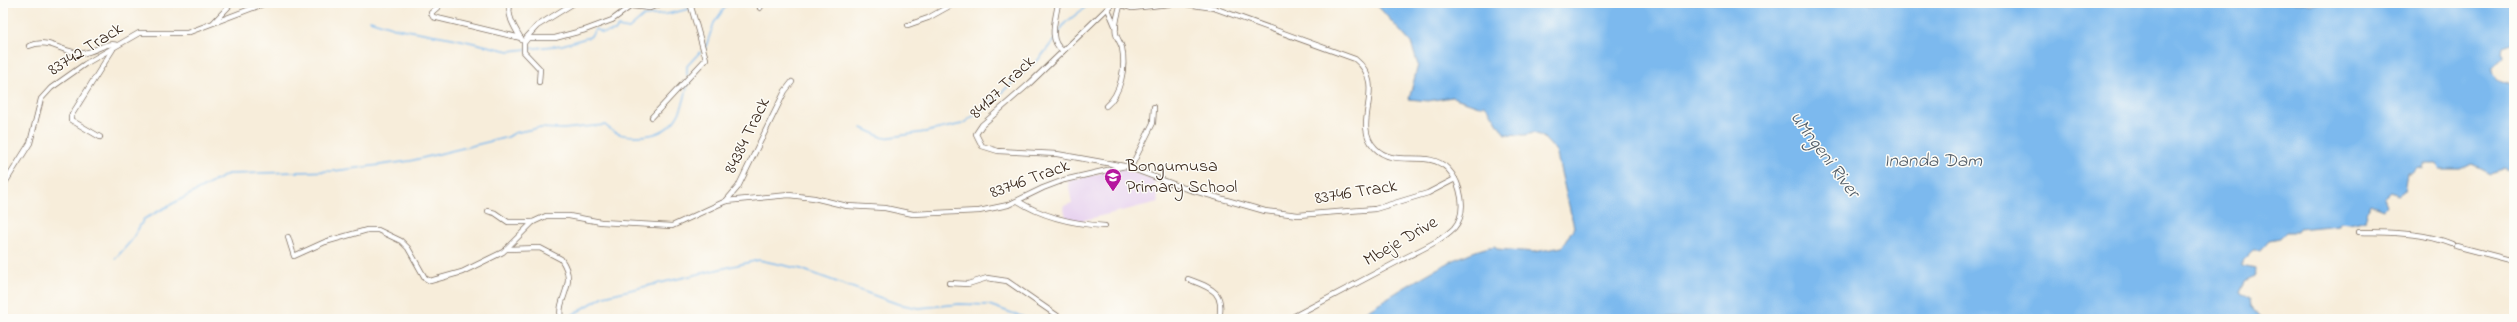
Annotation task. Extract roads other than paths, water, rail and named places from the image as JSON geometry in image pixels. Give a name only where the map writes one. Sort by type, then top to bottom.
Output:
[{"type":"street","points":[[214,22],[232,3]]},
{"type":"street","name":"83742 Track","points":[[3,186],[30,143],[39,105],[45,94],[85,64],[115,46],[146,32],[182,34],[266,3]]},
{"type":"street","points":[[511,3],[510,12],[523,40],[525,55],[540,69],[539,82]]},
{"type":"street","points":[[523,40],[537,26],[574,3]]},
{"type":"street","points":[[439,6],[431,13],[433,17],[523,40],[532,37],[560,38],[612,20],[631,6],[637,4],[650,8],[663,3]]},
{"type":"street","points":[[652,117],[706,59],[690,3]]},
{"type":"street","points":[[760,8],[762,3]]},
{"type":"street","points":[[908,25],[928,18],[955,3]]},
{"type":"street","points":[[1058,3],[1053,37],[1056,45],[1063,51]]},
{"type":"street","name":"Mbeje Drive","points":[[1116,4],[1132,8],[1179,3],[1214,8],[1351,57],[1361,64],[1368,74],[1371,92],[1367,130],[1375,148],[1392,158],[1422,158],[1435,161],[1445,166],[1455,179],[1461,199],[1459,218],[1454,227],[1444,236],[1289,319]]},
{"type":"street","points":[[1116,4],[1116,28]]},
{"type":"street","name":"84127 Track","points":[[1116,4],[1108,9],[982,125],[976,134],[979,143],[998,151],[1051,154],[1116,163],[1125,166]]},
{"type":"street","points":[[1106,106],[1115,97],[1118,90],[1122,66],[1122,50],[1116,28],[1108,9]]},
{"type":"street","points":[[30,46],[44,42],[68,51],[84,53],[109,44],[115,46],[71,116],[72,120],[100,137]]},
{"type":"street","name":"84384 Track","points":[[726,201],[738,187],[744,170],[763,141],[785,91],[792,82]]},
{"type":"street","points":[[1131,167],[1152,123],[1154,107]]},
{"type":"street","name":"83746 Track","points":[[533,222],[541,217],[558,215],[608,223],[636,223],[672,226],[726,201],[799,196],[842,205],[885,208],[914,214],[991,209],[1018,201],[1051,184],[1125,166],[1184,188],[1269,212],[1298,214],[1375,208],[1428,193],[1455,179]]},
{"type":"street","points":[[1018,201],[1030,208],[1065,221],[1105,226]]},
{"type":"street","points":[[488,211],[495,213],[508,222],[533,222]]},
{"type":"street","points":[[288,237],[294,256],[320,244],[366,230],[383,232],[401,241],[408,248],[425,278],[430,281],[462,272],[506,249],[533,222]]},
{"type":"street","points":[[2359,232],[2430,236],[2454,245],[2514,261]]},
{"type":"street","points":[[506,249],[540,248],[561,259],[569,283],[560,308],[561,319]]},
{"type":"street","points":[[949,283],[968,284],[988,278],[1007,281],[1062,319]]},
{"type":"street","points":[[1188,280],[1209,288],[1219,296],[1221,304],[1219,319]]},
{"type":"water","name":"Inanda Dam","points":[[1375,3],[2514,3],[2514,42],[2502,46],[2501,52],[2504,57],[2493,67],[2493,70],[2499,81],[2505,83],[2509,82],[2513,87],[2514,172],[2504,169],[2491,173],[2473,164],[2460,169],[2439,169],[2437,164],[2423,164],[2422,169],[2418,167],[2411,173],[2407,173],[2404,191],[2398,195],[2391,192],[2383,199],[2386,206],[2383,209],[2370,204],[2365,219],[2350,223],[2340,222],[2339,225],[2299,229],[2297,232],[2287,232],[2280,239],[2269,241],[2261,250],[2253,250],[2242,261],[2242,266],[2255,269],[2256,276],[2245,281],[2240,292],[2250,299],[2251,306],[2260,316],[2260,319],[1352,319],[1422,277],[1461,257],[1495,246],[1497,249],[1534,252],[1562,247],[1574,227],[1556,151],[1543,137],[1534,133],[1525,135],[1505,134],[1489,109],[1484,105],[1479,106],[1452,97],[1428,101],[1409,99],[1418,65],[1411,43]]},
{"type":"waterway","points":[[693,7],[700,3]]},
{"type":"waterway","points":[[705,49],[714,23],[728,3]]},
{"type":"waterway","points":[[1056,37],[1065,23],[1091,3]]},
{"type":"waterway","points":[[370,20],[395,28],[452,38],[509,51],[562,45],[590,37],[596,29],[603,33],[615,31],[618,27],[629,29],[644,16],[667,14],[689,9]]},
{"type":"waterway","points":[[862,128],[884,138],[925,132],[962,124],[982,110],[1040,58],[1054,40]]},
{"type":"waterway","points":[[687,75],[687,66],[700,52]]},
{"type":"waterway","points":[[514,133],[538,128],[563,129],[605,125],[619,134],[627,136],[649,135],[659,132],[668,127],[680,112],[688,80]]},
{"type":"waterway","points":[[115,259],[131,241],[144,219],[228,174],[334,171],[410,161],[508,137],[513,134]]},
{"type":"waterway","points":[[572,315],[604,296],[759,260],[801,269],[898,304],[919,308],[959,304],[989,305],[1029,319]]},
{"type":"place","name":"Bongumusa Primary School","points":[[1113,192]]},
{"type":"water label","name":"uMngeni River","points":[[1824,155]]}]
